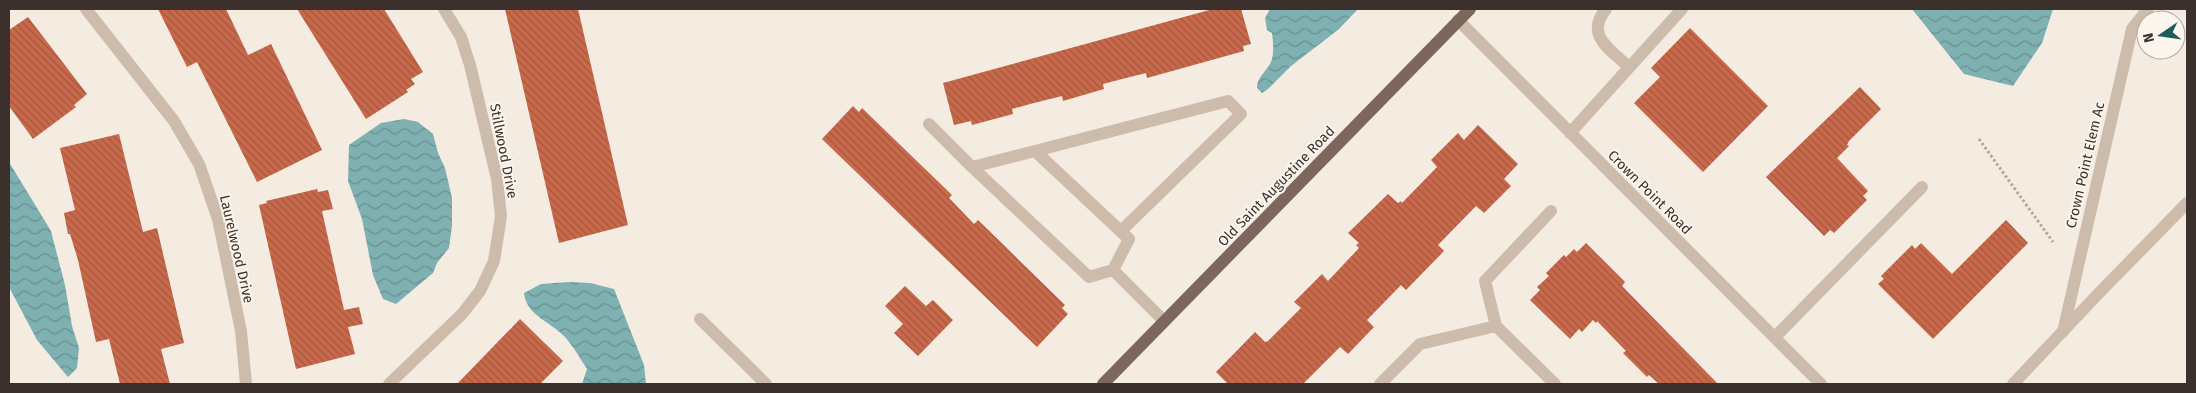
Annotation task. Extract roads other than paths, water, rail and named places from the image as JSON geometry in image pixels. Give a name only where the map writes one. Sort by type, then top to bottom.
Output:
[{"type":"main road","name":"Old Saint Augustine Road","points":[[1103,384],[1470,9]]},
{"type":"street","name":"Laurelwood Drive","points":[[86,9],[174,121],[199,164],[218,219],[240,331],[246,384]]},
{"type":"street","name":"Stillwood Drive","points":[[389,384],[462,314],[480,291],[494,261],[500,216],[497,179],[470,65],[460,37],[444,9]]},
{"type":"street","points":[[1606,9],[1597,24],[1596,31],[1602,41],[1629,67]]},
{"type":"street","points":[[1570,133],[1682,9]]},
{"type":"street","name":"Crown Point Elem Ac","points":[[2063,332],[2132,29],[2148,9]]},
{"type":"street","name":"Crown Point Road","points":[[1458,20],[1821,384]]},
{"type":"street","points":[[972,166],[1228,101],[1241,114],[1121,231]]},
{"type":"street","points":[[929,124],[1089,276],[1113,270],[1129,239],[1035,151]]},
{"type":"street","points":[[1775,337],[1922,187]]},
{"type":"street","points":[[2013,384],[2187,203]]},
{"type":"street","points":[[1551,211],[1485,281],[1496,326],[1555,384]]},
{"type":"street","points":[[1113,270],[1164,321]]},
{"type":"street","points":[[700,319],[766,384]]},
{"type":"street","points":[[1380,384],[1420,344],[1496,326]]},
{"type":"water","points":[[1270,9],[1358,9],[1339,29],[1291,66],[1262,93],[1257,88],[1258,84],[1272,59],[1273,53],[1272,33],[1267,30],[1265,18]]},
{"type":"water","points":[[1912,9],[2053,9],[2042,43],[2013,86],[1964,74]]},
{"type":"water","points":[[404,119],[418,122],[433,134],[438,153],[445,168],[452,198],[452,226],[449,248],[437,263],[433,273],[396,304],[383,299],[373,275],[362,219],[348,181],[349,145],[381,123]]},
{"type":"water","points":[[9,162],[51,231],[65,285],[72,326],[79,348],[77,368],[68,377],[37,340],[9,287]]},
{"type":"water","points":[[590,283],[614,289],[644,365],[646,384],[582,384],[587,369],[579,356],[565,337],[534,313],[526,301],[524,293],[541,284]]}]
